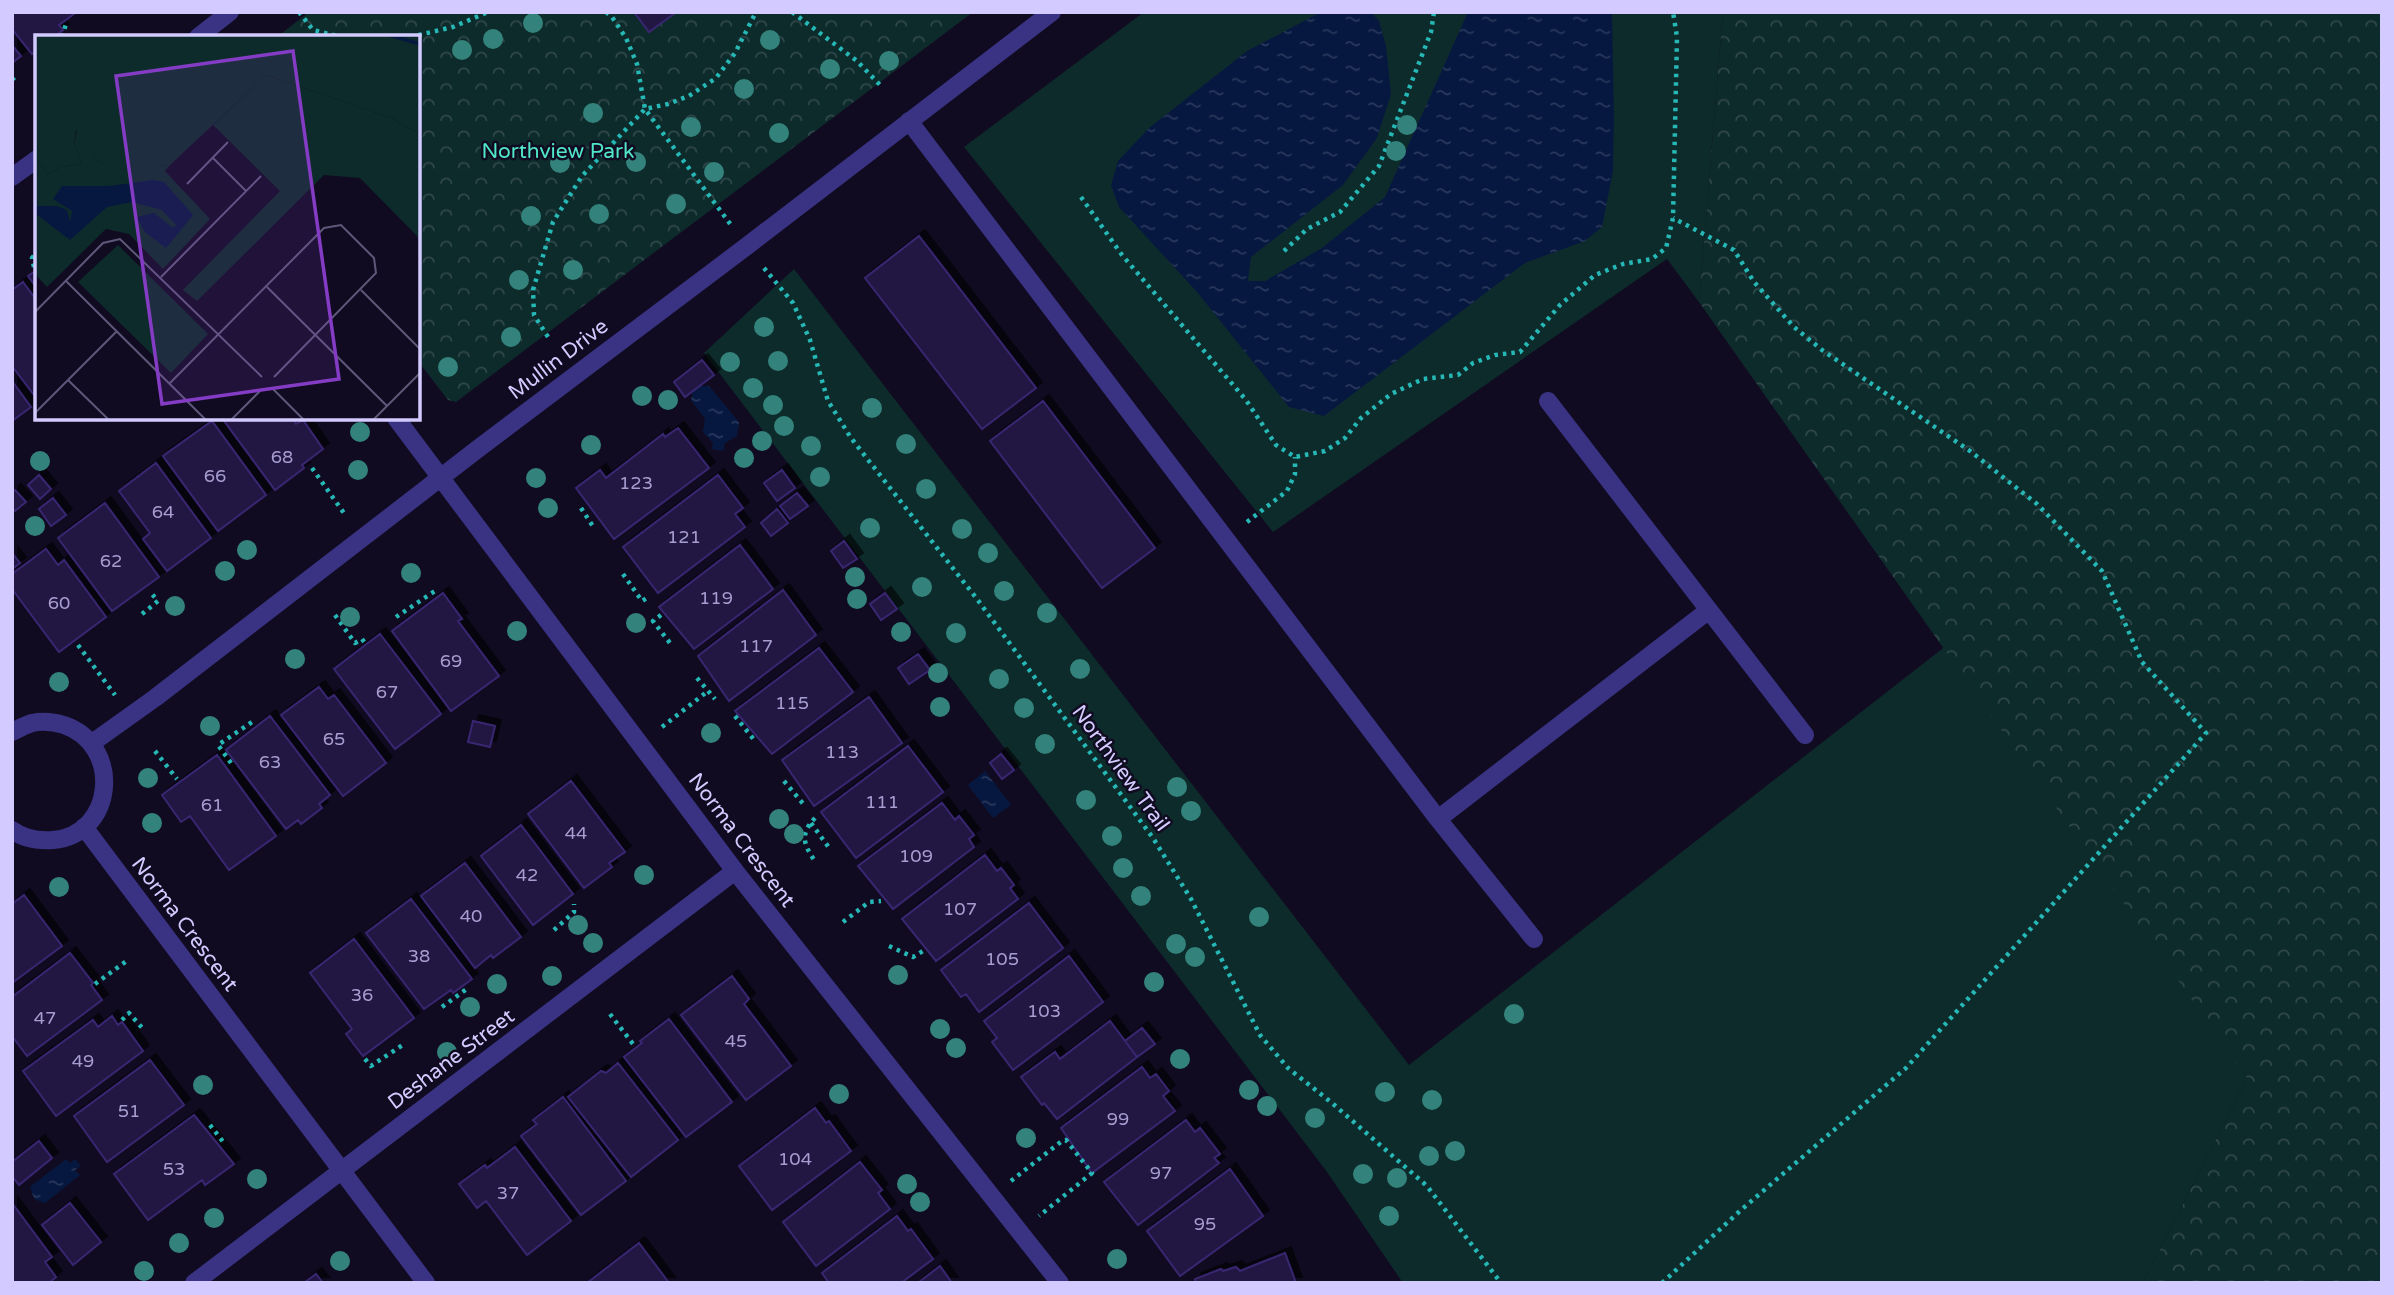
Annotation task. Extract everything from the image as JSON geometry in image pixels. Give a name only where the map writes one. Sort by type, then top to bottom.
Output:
[{"type":"street","points":[[201,35],[230,12]]},
{"type":"street","name":"Mullin Drive","points":[[92,743],[1052,12]]},
{"type":"street","points":[[909,121],[1438,819],[1534,939]]},
{"type":"street","points":[[12,177],[35,160]]},
{"type":"street","points":[[1548,401],[1805,735]]},
{"type":"street","name":"Norma Crescent","points":[[397,420],[735,870],[1059,1283]]},
{"type":"street","points":[[1438,819],[1709,610]]},
{"type":"street","points":[[12,732],[32,723],[54,722],[75,729],[92,743],[102,762],[106,784],[100,808],[85,827],[63,839],[39,841],[12,830]]},
{"type":"street","name":"Norma Crescent","points":[[85,827],[426,1283]]},
{"type":"street","name":"Deshane Street","points":[[194,1283],[735,870]]},
{"type":"path","points":[[299,12],[313,30],[333,35]]},
{"type":"path","points":[[419,35],[453,27],[488,12]]},
{"type":"path","points":[[606,12],[626,38],[633,55],[646,109]]},
{"type":"path","points":[[548,337],[534,315],[533,290],[553,222],[582,176],[646,109],[689,96],[716,78],[735,53],[756,12]]},
{"type":"path","points":[[792,12],[857,61],[881,86]]},
{"type":"path","points":[[1284,251],[1307,229],[1340,212],[1379,166],[1427,44],[1434,12]]},
{"type":"path","points":[[1081,197],[1122,255],[1246,400],[1276,446],[1295,457],[1325,451],[1345,438],[1361,418],[1391,394],[1423,379],[1458,375],[1473,363],[1495,355],[1520,352],[1560,305],[1595,275],[1623,264],[1652,259],[1666,248],[1673,218],[1677,37],[1673,12]]},
{"type":"path","points":[[63,35],[66,24]]},
{"type":"path","name":"Northview Trail","points":[[646,109],[747,246],[793,303],[810,340],[828,401],[851,438],[978,599],[1153,838],[1192,899],[1260,1035],[1288,1068],[1427,1186],[1501,1283]]},
{"type":"path","points":[[1662,1283],[1741,1210],[1906,1068],[2206,733],[2142,662],[2102,570],[2038,504],[1970,452],[1794,327],[1754,282],[1734,250],[1673,218]]},
{"type":"path","points":[[34,267],[32,258],[35,255]]},
{"type":"path","points":[[1225,538],[1287,491],[1295,474],[1295,457]]},
{"type":"path","points":[[312,468],[362,538]]},
{"type":"path","points":[[581,508],[594,528]]},
{"type":"path","points":[[623,574],[642,601],[650,596]]},
{"type":"path","points":[[396,617],[435,591]]},
{"type":"path","points":[[142,614],[158,601],[151,593]]},
{"type":"path","points":[[335,615],[355,643],[362,639],[365,643]]},
{"type":"path","points":[[661,615],[653,621],[670,642]]},
{"type":"path","points":[[78,645],[131,715]]},
{"type":"path","points":[[697,678],[715,699]]},
{"type":"path","points":[[640,743],[708,691]]},
{"type":"path","points":[[735,716],[755,741]]},
{"type":"path","points":[[231,763],[218,745],[255,720]]},
{"type":"path","points":[[155,751],[177,779]]},
{"type":"path","points":[[784,781],[805,806]]},
{"type":"path","points":[[815,818],[807,828],[805,838],[806,849],[815,861]]},
{"type":"path","points":[[811,823],[830,849]]},
{"type":"path","points":[[843,922],[869,902],[881,901]]},
{"type":"path","points":[[554,930],[574,912],[574,904]]},
{"type":"path","points":[[890,946],[913,957],[923,951]]},
{"type":"path","points":[[96,984],[128,960]]},
{"type":"path","points":[[442,1007],[468,988]]},
{"type":"path","points":[[122,1020],[130,1013],[145,1031]]},
{"type":"path","points":[[610,1014],[633,1044]]},
{"type":"path","points":[[366,1059],[371,1066],[404,1044]]},
{"type":"path","points":[[210,1125],[224,1143]]},
{"type":"path","points":[[991,1197],[1066,1140],[1093,1173],[1019,1231]]},
{"type":"green space","name":"Northview Park","points":[[309,12],[973,12],[456,402],[448,400],[420,364],[420,35],[280,35]]},
{"type":"green space","points":[[1144,12],[1723,12],[1699,302],[1667,259],[1273,532],[964,147]]},
{"type":"green space","points":[[1723,12],[2382,12],[2382,1283],[2143,1283],[2247,1078],[1699,302]]},
{"type":"green space","points":[[794,269],[1409,1065],[1947,645],[2247,1078],[2143,1283],[1403,1283],[1327,1172],[704,353]]},
{"type":"water","points":[[1321,12],[1371,12],[1379,21],[1386,46],[1391,94],[1377,138],[1343,185],[1251,257],[1248,281],[1265,281],[1322,248],[1385,197],[1468,12],[1612,12],[1614,117],[1613,171],[1602,227],[1585,241],[1525,263],[1324,416],[1289,407],[1197,292],[1119,207],[1111,185],[1118,161],[1149,128],[1247,51]]},
{"type":"water","points":[[701,386],[709,386],[739,422],[737,436],[725,443],[723,451],[712,449],[713,443],[703,432],[705,419],[691,400],[693,392]]},
{"type":"water","points":[[985,771],[1011,805],[993,818],[968,785]]},
{"type":"water","points":[[66,1159],[70,1163],[75,1159],[81,1166],[75,1170],[80,1175],[45,1203],[34,1199],[30,1187]]},
{"type":"building","points":[[12,12],[74,14],[59,25],[63,30],[57,35],[35,35],[35,52],[32,54],[12,29]]},
{"type":"building","points":[[634,12],[675,12],[675,13],[649,32]]},
{"type":"building","points":[[12,45],[21,56],[12,63]]},
{"type":"building","points":[[919,236],[1036,388],[982,429],[865,278]]},
{"type":"building","points":[[35,271],[35,285],[28,276]]},
{"type":"building","points":[[23,282],[35,298],[34,395],[12,366],[12,290]]},
{"type":"building","points":[[702,360],[714,375],[685,397],[674,382]]},
{"type":"building","points":[[12,381],[31,407],[12,421]]},
{"type":"building","points":[[1043,401],[1155,548],[1102,588],[990,441]]},
{"type":"building","points":[[223,420],[293,420],[296,424],[303,420],[323,449],[302,465],[304,468],[275,490]]},
{"type":"building","points":[[212,421],[266,495],[218,531],[163,456]]},
{"type":"building","points":[[678,428],[709,468],[614,539],[576,488],[600,470],[606,478],[663,434],[665,437]]},
{"type":"building","points":[[156,463],[211,538],[167,571],[143,539],[150,533],[119,491]]},
{"type":"building","points":[[782,470],[795,488],[777,501],[764,483]]},
{"type":"building","points":[[39,475],[51,489],[40,499],[28,485]]},
{"type":"building","points":[[718,475],[743,508],[735,514],[745,527],[658,593],[623,547]]},
{"type":"building","points":[[15,490],[26,502],[15,511],[12,508],[12,492]]},
{"type":"building","points":[[797,493],[808,506],[790,519],[780,506]]},
{"type":"building","points":[[53,498],[66,515],[51,526],[39,509]]},
{"type":"building","points":[[105,503],[159,577],[112,611],[58,538]]},
{"type":"building","points":[[777,509],[788,523],[771,536],[761,523]]},
{"type":"building","points":[[844,541],[857,559],[843,568],[831,551]]},
{"type":"building","points":[[740,545],[773,589],[694,649],[659,607]]},
{"type":"building","points":[[46,549],[58,565],[64,560],[106,617],[59,652],[12,589],[12,574]]},
{"type":"building","points":[[12,553],[20,563],[12,569]]},
{"type":"building","points":[[783,590],[816,635],[729,701],[698,656]]},
{"type":"building","points":[[443,593],[462,619],[458,621],[499,676],[451,711],[392,631]]},
{"type":"building","points":[[885,593],[897,609],[881,620],[870,604]]},
{"type":"building","points":[[380,634],[441,714],[395,749],[334,669]]},
{"type":"building","points":[[819,648],[853,692],[772,754],[735,711]]},
{"type":"building","points":[[918,654],[930,670],[909,684],[898,668]]},
{"type":"building","points":[[319,687],[328,699],[334,695],[386,763],[343,796],[281,715]]},
{"type":"building","points":[[869,697],[902,743],[814,806],[782,760]]},
{"type":"building","points":[[270,716],[330,795],[319,804],[322,808],[301,824],[298,820],[286,829],[226,750]]},
{"type":"building","points":[[473,721],[495,726],[490,747],[468,742]]},
{"type":"building","points":[[908,746],[943,792],[856,858],[821,812]]},
{"type":"building","points":[[1001,754],[1014,770],[1002,779],[990,763]]},
{"type":"building","points":[[217,755],[276,836],[229,870],[190,816],[181,822],[162,795]]},
{"type":"building","points":[[571,781],[625,852],[609,863],[612,867],[584,888],[528,814]]},
{"type":"building","points":[[942,803],[955,820],[959,816],[974,835],[969,839],[974,847],[893,909],[858,866]]},
{"type":"building","points":[[521,825],[573,894],[533,925],[481,856]]},
{"type":"building","points":[[985,855],[997,871],[1001,868],[1014,885],[1010,888],[1018,899],[936,961],[902,919]]},
{"type":"building","points":[[465,863],[521,937],[475,968],[421,896]]},
{"type":"building","points":[[24,895],[62,946],[12,983],[12,904]]},
{"type":"building","points":[[411,899],[472,979],[424,1009],[366,933]]},
{"type":"building","points":[[1029,903],[1063,948],[979,1012],[966,994],[961,997],[941,970]]},
{"type":"building","points":[[354,939],[414,1018],[363,1056],[346,1034],[352,1029],[310,973]]},
{"type":"building","points":[[70,953],[93,983],[91,985],[102,1000],[27,1056],[12,1036],[12,997]]},
{"type":"building","points":[[1069,956],[1103,1002],[1013,1070],[992,1042],[997,1038],[984,1021]]},
{"type":"building","points":[[732,976],[749,999],[744,1004],[791,1066],[746,1100],[681,1015]]},
{"type":"building","points":[[112,1016],[118,1025],[122,1022],[143,1051],[56,1116],[23,1071],[93,1020],[98,1027]]},
{"type":"building","points":[[669,1019],[732,1102],[686,1137],[624,1057]]},
{"type":"building","points":[[1110,1021],[1137,1057],[1057,1119],[1044,1103],[1042,1105],[1021,1077],[1055,1052],[1060,1059]]},
{"type":"building","points":[[1142,1028],[1155,1044],[1137,1057],[1125,1041]]},
{"type":"building","points":[[150,1060],[184,1105],[107,1162],[74,1116]]},
{"type":"building","points":[[618,1063],[678,1140],[631,1177],[568,1097],[601,1071],[606,1073]]},
{"type":"building","points":[[1142,1067],[1150,1078],[1156,1074],[1169,1091],[1163,1096],[1175,1111],[1092,1173],[1061,1128]]},
{"type":"building","points":[[563,1097],[626,1181],[581,1215],[521,1136],[537,1124],[533,1120]]},
{"type":"building","points":[[815,1108],[826,1123],[829,1121],[851,1151],[772,1210],[739,1166]]},
{"type":"building","points":[[194,1115],[234,1164],[205,1185],[202,1180],[148,1220],[114,1174]]},
{"type":"building","points":[[1186,1120],[1195,1132],[1200,1128],[1220,1154],[1214,1158],[1219,1163],[1138,1225],[1104,1182]]},
{"type":"building","points":[[39,1141],[52,1158],[19,1185],[12,1176],[12,1162]]},
{"type":"building","points":[[515,1147],[571,1221],[527,1255],[486,1201],[477,1208],[459,1184]]},
{"type":"building","points":[[860,1162],[882,1190],[878,1193],[890,1209],[816,1266],[783,1222]]},
{"type":"building","points":[[1230,1169],[1263,1216],[1180,1276],[1147,1231]]},
{"type":"building","points":[[12,1203],[52,1257],[45,1262],[56,1277],[49,1283],[12,1283]]},
{"type":"building","points":[[70,1203],[101,1242],[73,1265],[42,1225]]},
{"type":"building","points":[[897,1216],[908,1231],[911,1229],[933,1259],[901,1283],[829,1283],[822,1273]]},
{"type":"building","points":[[639,1243],[669,1283],[587,1283]]},
{"type":"building","points":[[1285,1253],[1296,1283],[1196,1283],[1195,1279],[1221,1269],[1223,1271],[1236,1267],[1240,1271]]},
{"type":"building","points":[[940,1266],[952,1283],[918,1283]]},
{"type":"building","points":[[316,1274],[323,1283],[304,1283]]}]
